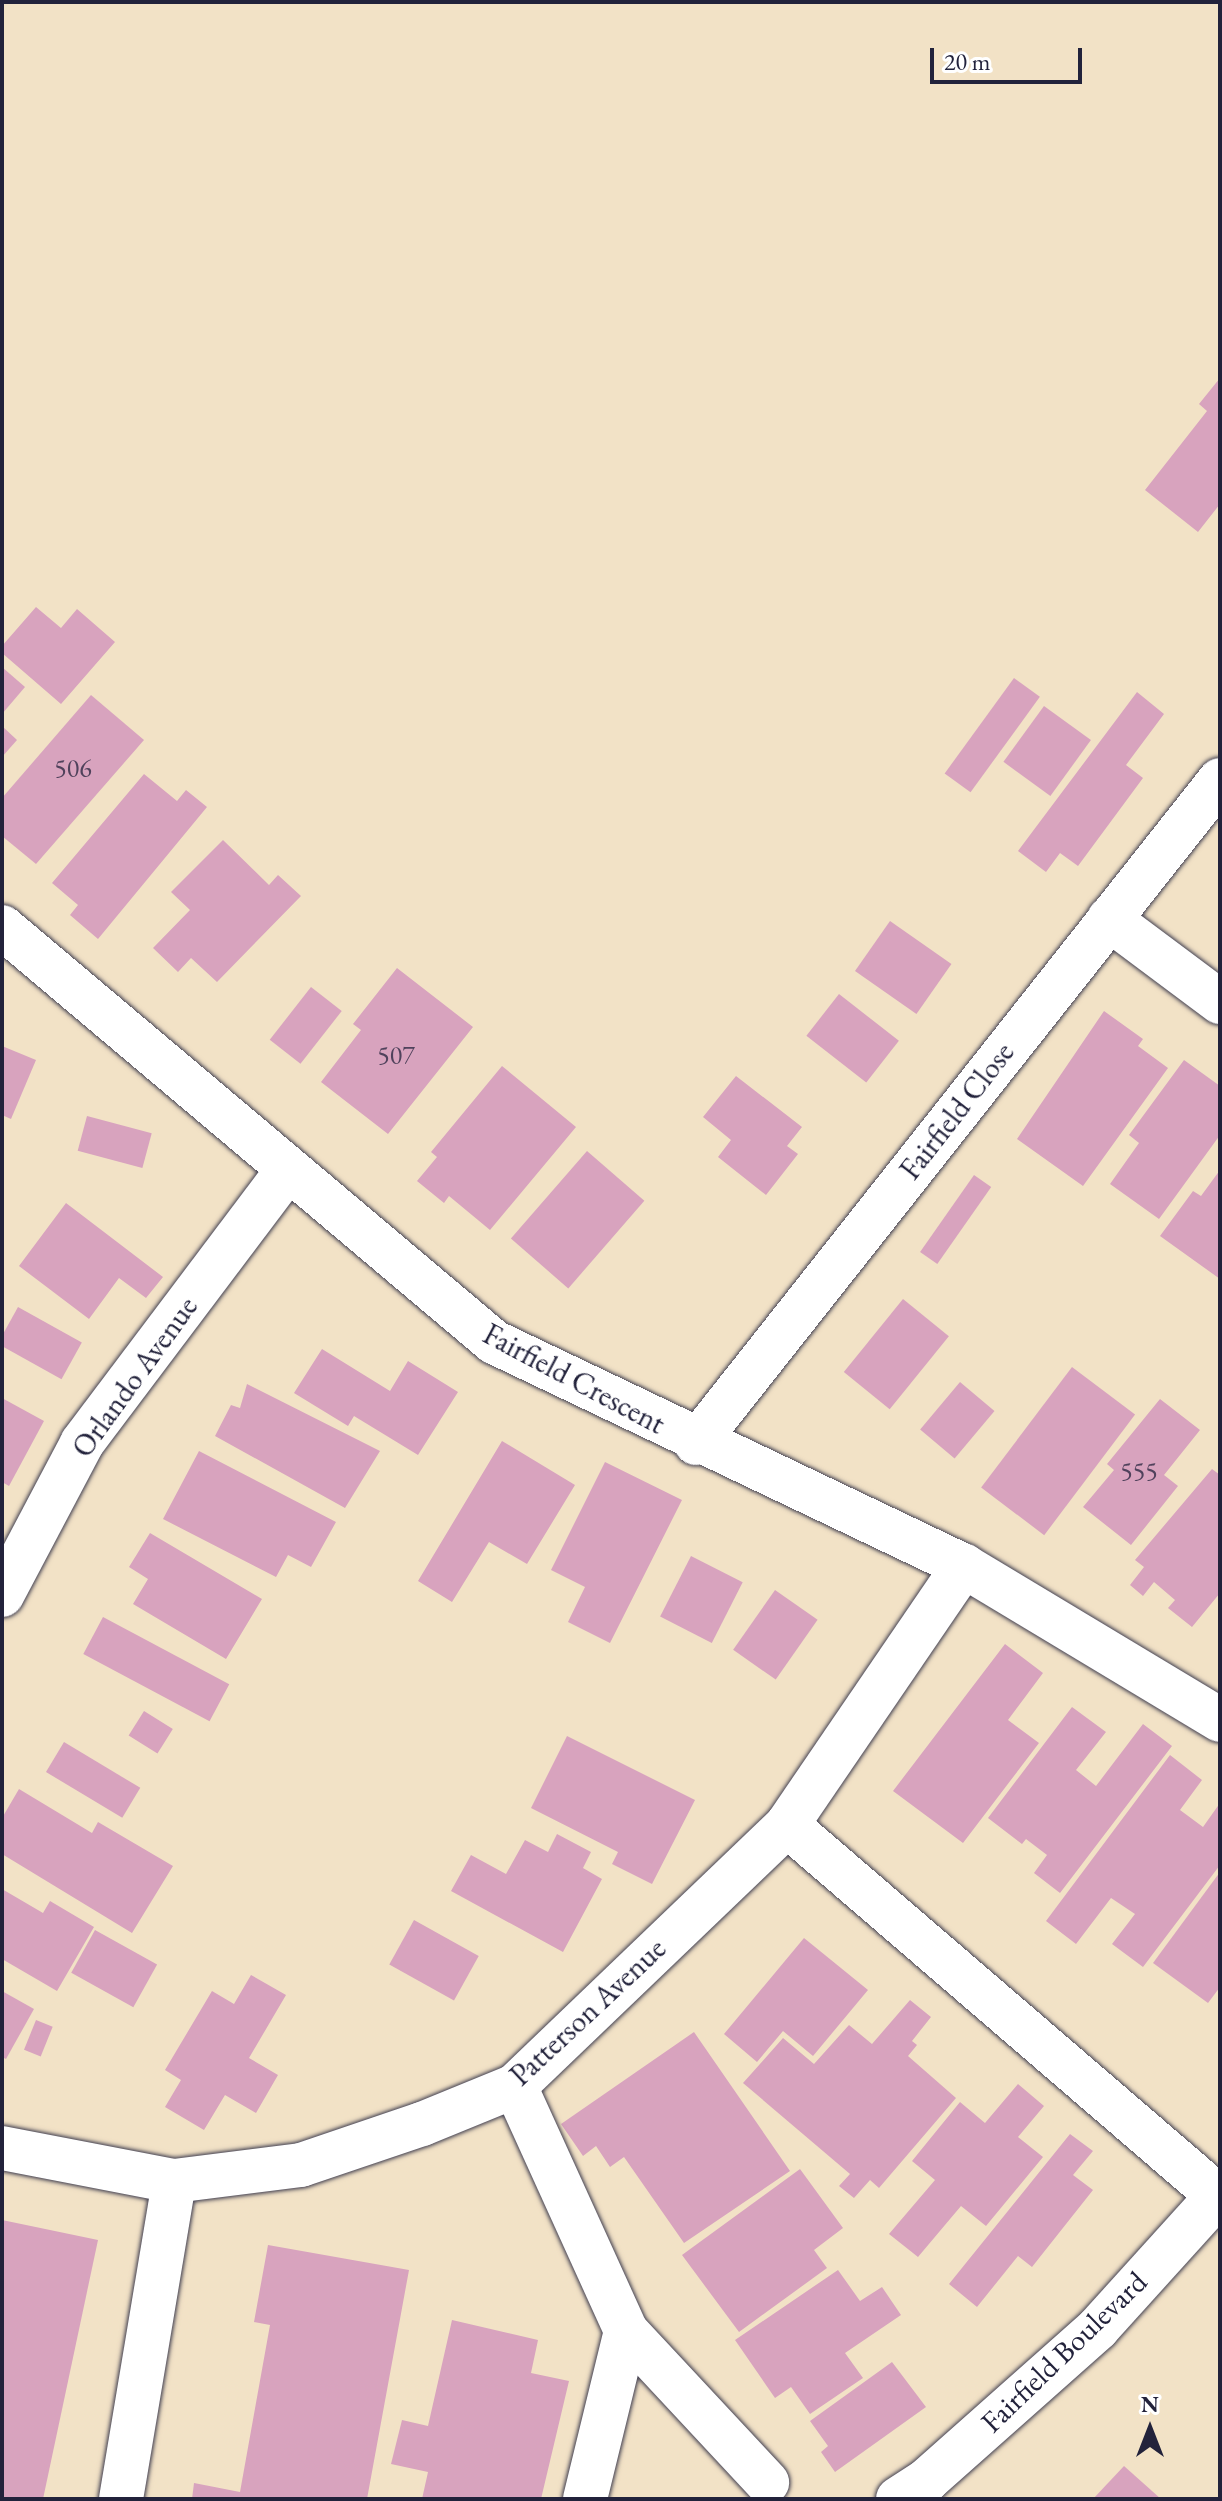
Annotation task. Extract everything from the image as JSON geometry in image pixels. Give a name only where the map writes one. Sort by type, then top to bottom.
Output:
[{"type":"street","name":"Fairfield Close","points":[[696,1443],[1220,780]]},
{"type":"street","points":[[1109,919],[1220,1002]]},
{"type":"street","name":"Fairfield Crescent","points":[[2,927],[287,1171],[494,1342],[696,1443],[964,1566],[1220,1720]]},
{"type":"street","name":"Orlando Avenue","points":[[2,1595],[82,1443],[287,1171]]},
{"type":"street","name":"Patterson Avenue","points":[[2,2148],[174,2181],[301,2165],[422,2124],[515,2086],[787,1825],[964,1566]]},
{"type":"street","points":[[787,1825],[1219,2195]]},
{"type":"street","points":[[515,2086],[626,2331],[767,2482]]},
{"type":"street","points":[[121,2499],[174,2181]]},
{"type":"street","name":"Fairfield Boulevard","points":[[924,2493],[1098,2328],[1219,2195]]},
{"type":"street","points":[[585,2499],[626,2331]]},
{"type":"building","points":[[1220,378],[1220,504],[1198,532],[1145,490],[1207,411],[1199,404]]},
{"type":"building","points":[[36,607],[61,628],[77,609],[115,642],[61,704],[2,653],[2,646]]},
{"type":"building","points":[[2,667],[25,687],[2,714]]},
{"type":"building","points":[[1014,678],[1040,697],[971,792],[945,773]]},
{"type":"building","points":[[1137,692],[1164,714],[1126,765],[1143,778],[1078,866],[1060,853],[1046,872],[1018,851]]},
{"type":"building","points":[[91,695],[144,740],[36,864],[2,836],[2,798]]},
{"type":"building","points":[[1044,706],[1091,740],[1050,796],[1003,762]]},
{"type":"building","points":[[2,726],[17,740],[2,757]]},
{"type":"building","points":[[144,774],[177,801],[186,790],[207,807],[98,939],[70,915],[78,905],[52,883]]},
{"type":"building","points":[[223,840],[269,885],[278,875],[301,896],[217,982],[191,958],[178,972],[153,948],[190,910],[171,892]]},
{"type":"building","points":[[890,921],[951,964],[916,1014],[855,971]]},
{"type":"building","points":[[397,968],[473,1027],[388,1134],[321,1082],[361,1030],[353,1024]]},
{"type":"building","points":[[311,987],[342,1011],[300,1064],[270,1040]]},
{"type":"building","points":[[839,994],[899,1041],[866,1083],[806,1036]]},
{"type":"building","points":[[1104,1011],[1143,1039],[1138,1046],[1168,1068],[1083,1186],[1017,1139]]},
{"type":"building","points":[[2,1046],[36,1060],[11,1119],[2,1115]]},
{"type":"building","points":[[1184,1060],[1220,1086],[1220,1135],[1159,1219],[1110,1184],[1139,1143],[1129,1135]]},
{"type":"building","points":[[502,1066],[576,1127],[490,1230],[449,1196],[444,1203],[417,1181],[437,1157],[431,1152]]},
{"type":"building","points":[[736,1076],[802,1127],[787,1146],[798,1154],[766,1195],[718,1157],[731,1140],[703,1117]]},
{"type":"building","points":[[87,1116],[152,1133],[142,1168],[78,1151]]},
{"type":"building","points":[[587,1151],[644,1201],[568,1288],[511,1239]]},
{"type":"building","points":[[1220,1170],[1220,1279],[1160,1236],[1193,1191],[1201,1196]]},
{"type":"building","points":[[974,1175],[991,1187],[937,1264],[920,1252]]},
{"type":"building","points":[[66,1203],[163,1277],[146,1298],[119,1278],[89,1319],[19,1266]]},
{"type":"building","points":[[903,1299],[949,1336],[890,1409],[844,1372]]},
{"type":"building","points":[[18,1307],[82,1342],[61,1379],[2,1346],[2,1336]]},
{"type":"building","points":[[322,1349],[390,1391],[408,1361],[458,1392],[418,1455],[354,1416],[348,1426],[294,1393]]},
{"type":"building","points":[[1072,1367],[1135,1415],[1044,1535],[981,1488]]},
{"type":"building","points":[[960,1382],[994,1411],[955,1458],[920,1429]]},
{"type":"building","points":[[247,1384],[380,1451],[345,1508],[215,1436],[231,1405],[240,1408]]},
{"type":"building","points":[[2,1398],[44,1421],[9,1486],[2,1482]]},
{"type":"building","points":[[1160,1399],[1200,1430],[1164,1475],[1178,1486],[1131,1545],[1083,1507],[1114,1470],[1107,1464]]},
{"type":"building","points":[[502,1441],[575,1485],[527,1564],[489,1542],[452,1602],[418,1581]]},
{"type":"building","points":[[199,1451],[336,1522],[311,1567],[288,1555],[276,1577],[163,1519]]},
{"type":"building","points":[[605,1462],[682,1500],[610,1643],[568,1622],[585,1587],[551,1570]]},
{"type":"building","points":[[1212,1469],[1220,1475],[1220,1593],[1192,1627],[1168,1608],[1175,1600],[1154,1582],[1143,1596],[1130,1585],[1144,1567],[1135,1560]]},
{"type":"building","points":[[150,1533],[262,1599],[226,1659],[133,1604],[148,1579],[129,1567]]},
{"type":"building","points":[[691,1556],[743,1582],[712,1643],[660,1617]]},
{"type":"building","points":[[775,1590],[818,1620],[776,1680],[733,1650]]},
{"type":"building","points":[[103,1617],[229,1684],[210,1721],[83,1654]]},
{"type":"building","points":[[1005,1644],[1043,1673],[1008,1720],[1039,1743],[963,1843],[893,1791]]},
{"type":"building","points":[[1072,1707],[1106,1732],[1076,1770],[1096,1786],[1143,1724],[1172,1746],[1060,1893],[1034,1873],[1047,1855],[1026,1839],[1022,1844],[988,1818]]},
{"type":"building","points":[[144,1711],[173,1729],[157,1754],[129,1736]]},
{"type":"building","points":[[567,1736],[695,1800],[652,1884],[612,1864],[618,1852],[531,1808]]},
{"type":"building","points":[[64,1742],[140,1788],[122,1818],[46,1772]]},
{"type":"building","points":[[1170,1755],[1202,1780],[1180,1810],[1203,1827],[1220,1803],[1220,1865],[1143,1967],[1112,1944],[1135,1914],[1111,1898],[1076,1944],[1046,1921]]},
{"type":"building","points":[[19,1789],[92,1833],[98,1822],[173,1866],[132,1933],[2,1854],[2,1818]]},
{"type":"building","points":[[557,1834],[591,1852],[583,1868],[602,1879],[563,1952],[451,1891],[471,1855],[506,1874],[525,1840],[548,1852]]},
{"type":"building","points":[[1220,1872],[1220,1987],[1208,2003],[1153,1963]]},
{"type":"building","points":[[2,1889],[43,1913],[50,1901],[94,1927],[57,1991],[2,1959]]},
{"type":"building","points":[[414,1920],[479,1956],[454,2000],[389,1965]]},
{"type":"building","points":[[95,1930],[157,1964],[133,2007],[71,1973]]},
{"type":"building","points":[[804,1938],[868,1990],[813,2056],[783,2031],[757,2062],[724,2034]]},
{"type":"building","points":[[251,1975],[286,1995],[249,2058],[278,2075],[256,2113],[225,2095],[204,2130],[165,2107],[181,2080],[165,2070],[212,1991],[234,2004]]},
{"type":"building","points":[[2,1991],[34,2009],[6,2059],[2,2057]]},
{"type":"building","points":[[910,2000],[931,2017],[912,2041],[917,2045],[908,2056],[956,2098],[879,2188],[870,2180],[854,2198],[839,2186],[850,2174],[743,2083],[783,2038],[814,2064],[849,2025],[872,2044]]},
{"type":"building","points":[[36,2020],[53,2027],[41,2056],[24,2050]]},
{"type":"building","points":[[694,2032],[790,2171],[684,2243],[624,2157],[610,2167],[596,2146],[583,2156],[561,2124]]},
{"type":"building","points":[[1018,2084],[1044,2106],[1018,2137],[1043,2157],[986,2226],[961,2206],[918,2257],[889,2234],[935,2180],[912,2161],[960,2102],[985,2123]]},
{"type":"building","points":[[1070,2134],[1093,2151],[1073,2175],[1093,2190],[1032,2267],[1018,2256],[977,2307],[949,2284]]},
{"type":"building","points":[[800,2169],[843,2228],[814,2250],[827,2268],[739,2332],[682,2255]]},
{"type":"building","points":[[2,2220],[98,2240],[43,2499],[2,2499]]},
{"type":"building","points":[[268,2245],[409,2270],[367,2499],[192,2499],[194,2483],[240,2492],[270,2325],[254,2322]]},
{"type":"building","points":[[838,2270],[860,2301],[882,2287],[901,2315],[845,2353],[863,2378],[810,2414],[791,2387],[775,2398],[735,2340]]},
{"type":"building","points":[[452,2320],[538,2340],[531,2373],[569,2381],[541,2499],[422,2499],[428,2472],[391,2464],[402,2420],[428,2426]]},
{"type":"building","points":[[892,2362],[926,2407],[835,2472],[821,2452],[828,2446],[810,2421]]},
{"type":"building","points":[[1124,2466],[1161,2499],[1093,2499]]}]
